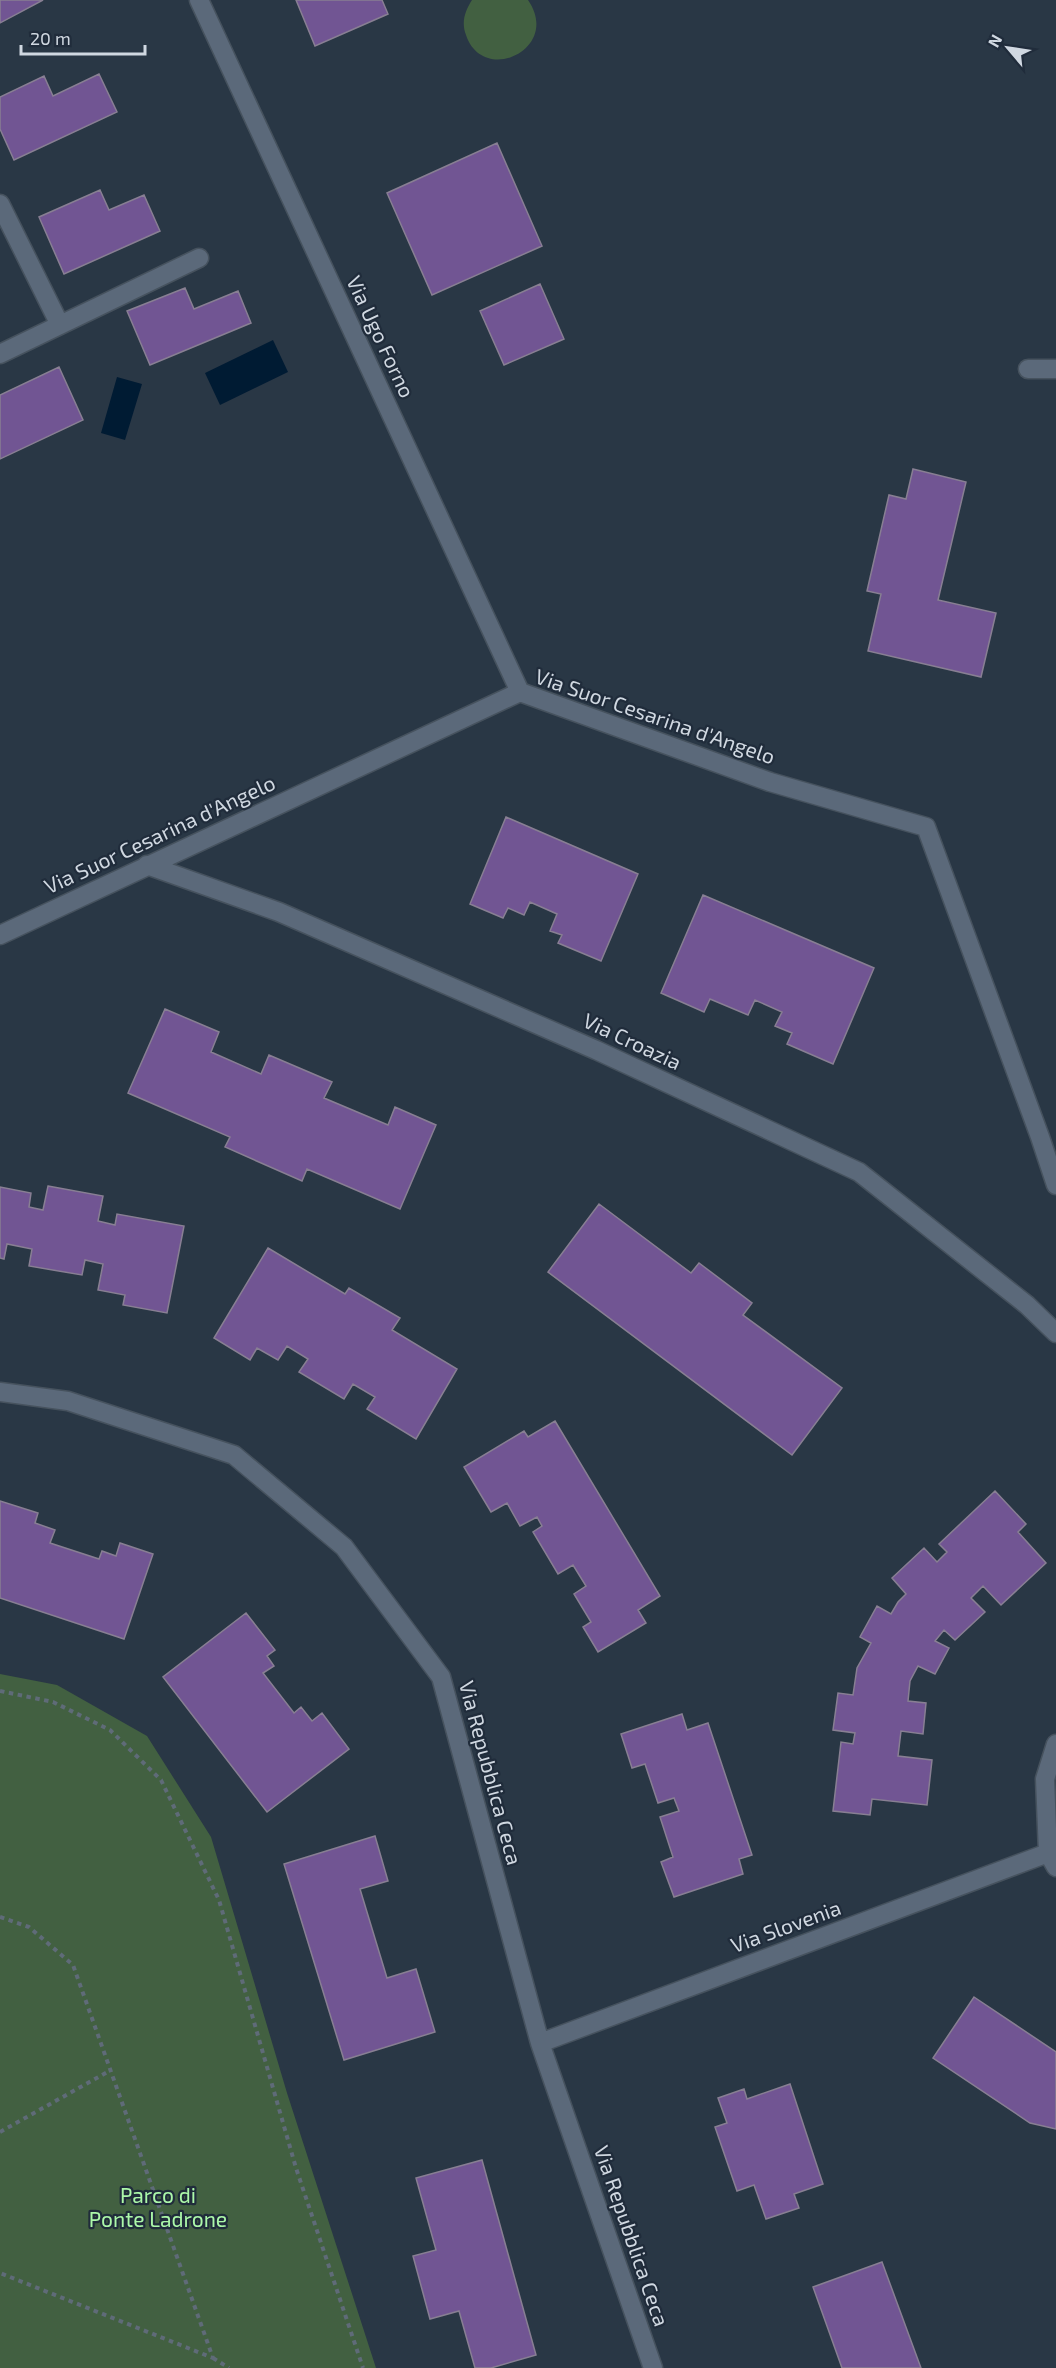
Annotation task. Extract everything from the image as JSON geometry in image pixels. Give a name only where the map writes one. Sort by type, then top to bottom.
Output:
[{"type":"street","name":"Via Ugo Forno","points":[[199,0],[520,692]]},
{"type":"street","points":[[0,204],[60,325]]},
{"type":"street","points":[[0,354],[199,258]]},
{"type":"street","points":[[1028,369],[1056,369]]},
{"type":"street","name":"Via Suor Cesarina d'Angelo","points":[[0,935],[520,692],[770,782],[926,827],[1056,1185]]},
{"type":"street","name":"Via Croazia","points":[[147,865],[279,912],[596,1050],[859,1172],[1027,1305],[1056,1333]]},
{"type":"street","name":"Via Repubblica Ceca","points":[[0,1392],[68,1401],[234,1455],[344,1547],[441,1677],[540,2043],[653,2368]]},
{"type":"street","name":"Via Slovenia","points":[[540,2043],[1052,1860],[1046,1779],[1056,1744]]},
{"type":"path","points":[[0,1691],[53,1701],[110,1730],[161,1780],[219,1900],[296,2168],[363,2368]]},
{"type":"path","points":[[0,1917],[29,1927],[73,1965],[213,2358]]},
{"type":"path","points":[[0,2132],[111,2070]]},
{"type":"path","points":[[0,2273],[213,2358],[229,2368]]},
{"type":"green space","points":[[472,0],[528,0],[536,18],[535,33],[528,46],[516,55],[502,59],[488,58],[475,50],[466,35],[464,26],[466,12]]},
{"type":"green space","name":"Parco di Ponte Ladrone","points":[[0,1674],[57,1685],[147,1736],[211,1837],[287,2093],[376,2368],[0,2368]]},
{"type":"water","points":[[273,340],[288,372],[220,405],[205,373]]},
{"type":"water","points":[[117,377],[142,384],[125,440],[101,433]]},
{"type":"building","points":[[0,0],[43,0],[0,23]]},
{"type":"building","points":[[296,0],[382,0],[388,14],[315,46]]},
{"type":"building","points":[[99,74],[117,112],[14,160],[0,129],[0,97],[44,76],[53,96]]},
{"type":"building","points":[[497,143],[542,246],[432,295],[387,193]]},
{"type":"building","points":[[100,190],[109,210],[144,195],[160,231],[64,274],[39,217]]},
{"type":"building","points":[[540,284],[564,339],[504,365],[480,311]]},
{"type":"building","points":[[185,288],[194,309],[238,291],[251,323],[150,365],[127,311]]},
{"type":"building","points":[[59,367],[83,420],[0,459],[0,395]]},
{"type":"building","points":[[913,469],[966,482],[938,600],[996,613],[981,677],[868,651],[881,594],[867,591],[889,495],[906,499]]},
{"type":"building","points":[[506,817],[638,874],[601,961],[558,943],[562,935],[550,931],[557,914],[530,902],[524,915],[508,908],[503,918],[470,904]]},
{"type":"building","points":[[703,895],[874,968],[833,1064],[787,1044],[792,1033],[775,1026],[782,1012],[755,1000],[748,1015],[710,999],[704,1012],[661,993]]},
{"type":"building","points":[[165,1009],[219,1032],[211,1052],[261,1074],[269,1055],[332,1082],[324,1098],[388,1125],[395,1107],[436,1125],[400,1209],[307,1169],[302,1181],[225,1147],[230,1137],[128,1093]]},
{"type":"building","points":[[48,1186],[103,1196],[98,1221],[115,1225],[117,1214],[184,1226],[167,1313],[123,1305],[125,1295],[98,1290],[103,1264],[85,1260],[82,1275],[29,1266],[32,1249],[7,1244],[4,1259],[0,1258],[0,1187],[31,1193],[29,1207],[43,1210]]},
{"type":"building","points":[[599,1204],[691,1273],[699,1263],[752,1303],[743,1315],[842,1388],[792,1455],[548,1272]]},
{"type":"building","points":[[268,1248],[345,1294],[349,1288],[400,1318],[392,1330],[457,1369],[416,1439],[367,1409],[375,1397],[353,1384],[344,1399],[299,1372],[308,1359],[287,1346],[278,1360],[257,1348],[250,1360],[214,1338]]},
{"type":"building","points":[[555,1421],[660,1596],[638,1610],[646,1623],[598,1652],[583,1627],[591,1622],[574,1594],[586,1586],[573,1565],[558,1574],[533,1532],[542,1526],[537,1517],[520,1526],[507,1503],[491,1512],[464,1467],[524,1431],[528,1437]]},
{"type":"building","points":[[995,1491],[1026,1524],[1018,1532],[1046,1563],[1001,1605],[983,1586],[971,1598],[985,1612],[955,1640],[944,1630],[935,1641],[949,1648],[935,1674],[918,1666],[910,1681],[908,1701],[926,1703],[923,1734],[901,1731],[898,1756],[932,1760],[927,1805],[872,1799],[870,1815],[833,1811],[841,1742],[853,1744],[855,1733],[833,1730],[838,1693],[853,1695],[857,1668],[871,1643],[860,1637],[877,1606],[891,1614],[906,1594],[892,1578],[924,1548],[937,1562],[947,1552],[939,1544]]},
{"type":"building","points":[[0,1501],[38,1513],[35,1523],[55,1530],[50,1543],[99,1559],[102,1551],[116,1556],[120,1543],[153,1554],[124,1639],[0,1598]]},
{"type":"building","points":[[246,1613],[275,1650],[267,1656],[274,1666],[263,1673],[294,1713],[301,1707],[312,1721],[322,1713],[349,1749],[267,1812],[163,1677]]},
{"type":"building","points":[[682,1714],[687,1730],[708,1723],[752,1855],[739,1859],[743,1874],[674,1897],[661,1862],[673,1857],[660,1817],[679,1811],[674,1798],[658,1803],[645,1764],[632,1768],[621,1734]]},
{"type":"building","points":[[375,1836],[388,1881],[360,1889],[387,1978],[416,1969],[435,2032],[344,2060],[284,1864]]},
{"type":"building","points":[[974,1997],[1056,2052],[1056,2129],[1030,2123],[933,2058]]},
{"type":"building","points":[[790,2084],[823,2184],[794,2194],[799,2208],[766,2219],[754,2185],[737,2191],[715,2127],[727,2123],[718,2098],[744,2089],[747,2099]]},
{"type":"building","points":[[482,2160],[536,2355],[491,2368],[475,2368],[459,2311],[430,2319],[413,2256],[436,2250],[416,2178]]},
{"type":"building","points":[[882,2262],[921,2368],[842,2368],[813,2287]]}]
